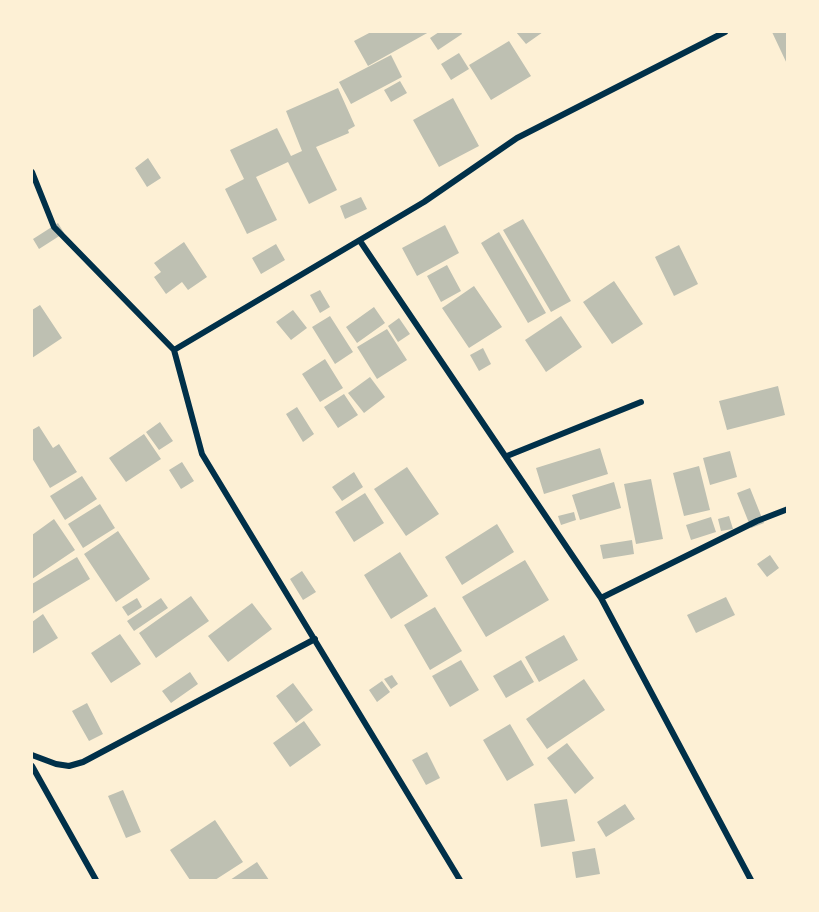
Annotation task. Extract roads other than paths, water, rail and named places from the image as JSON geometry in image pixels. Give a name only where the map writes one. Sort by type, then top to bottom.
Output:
[{"type":"street","points":[[174,350],[424,202],[517,138],[725,32]]},
{"type":"street","points":[[32,172],[54,226],[174,350],[202,454],[460,880]]},
{"type":"street","points":[[360,241],[601,598],[751,880]]},
{"type":"street","points":[[507,456],[640,402]]},
{"type":"street","points":[[601,598],[757,521],[788,509]]},
{"type":"street","points":[[32,755],[69,766],[83,762],[315,639]]},
{"type":"street","points":[[32,766],[96,880]]}]
